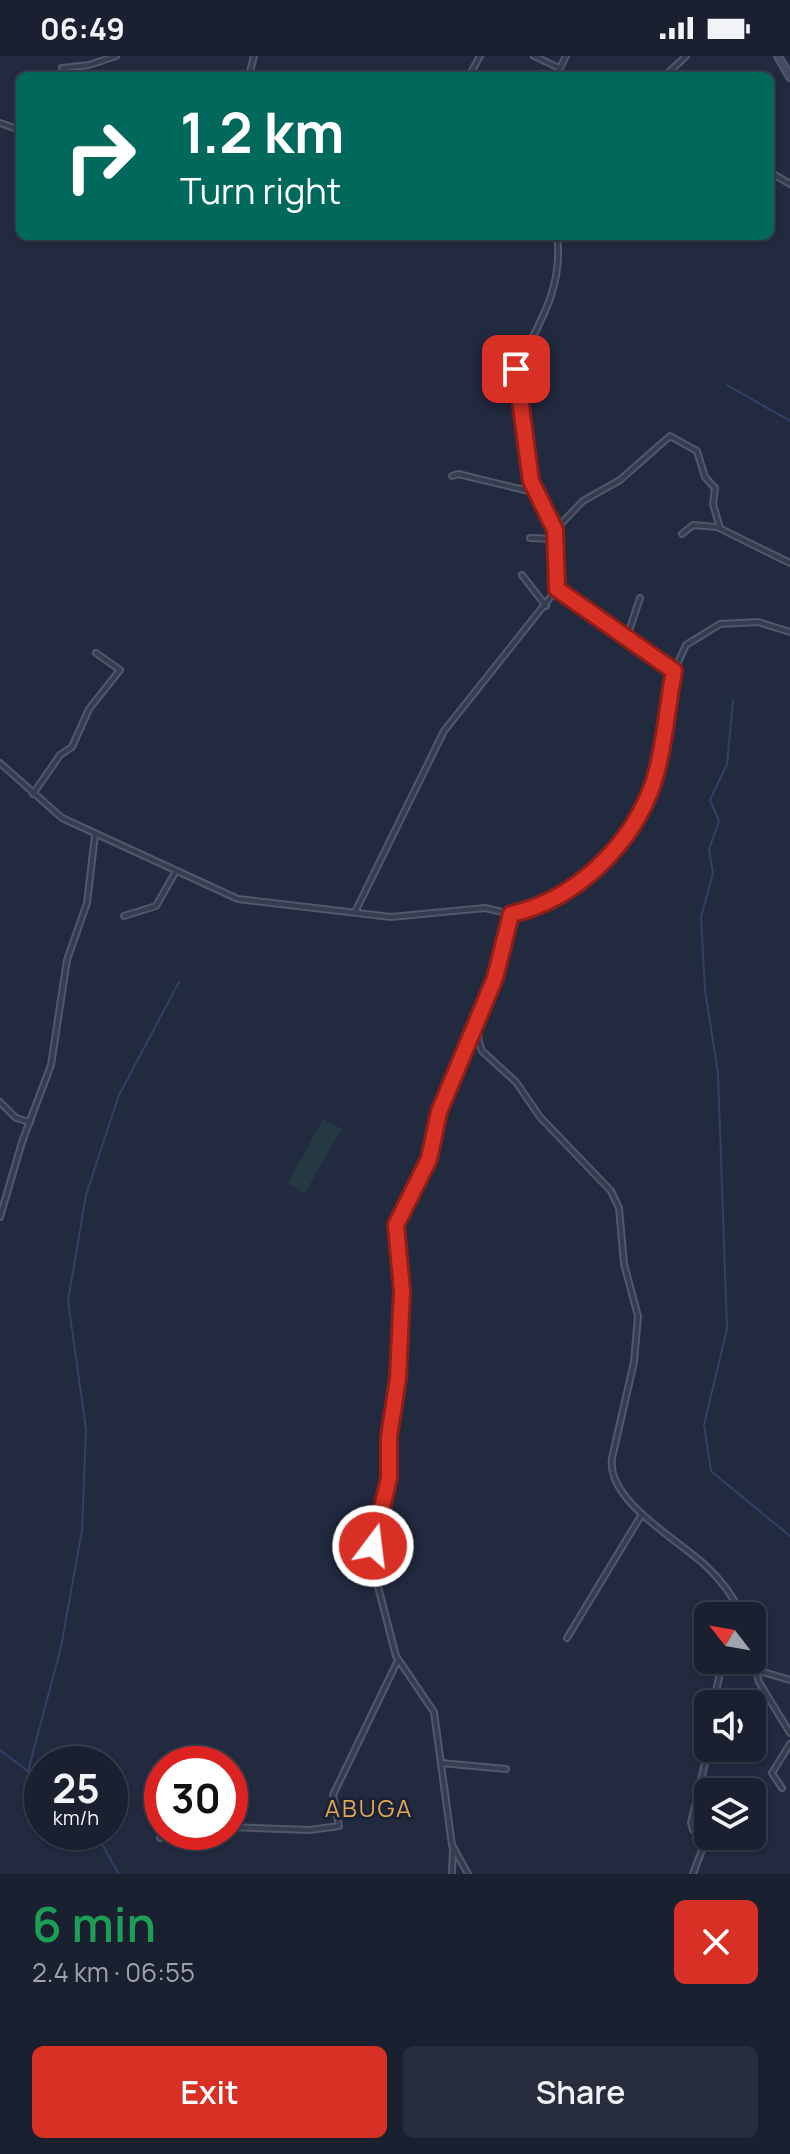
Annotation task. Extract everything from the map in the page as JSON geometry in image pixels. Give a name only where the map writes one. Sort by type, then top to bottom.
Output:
[{"type":"main road","points":[[778,56],[790,77]]},
{"type":"street","points":[[62,68],[89,65],[116,56]]},
{"type":"street","points":[[534,56],[557,72]]},
{"type":"street","points":[[669,72],[686,56]]},
{"type":"street","points":[[355,912],[444,731],[557,589],[555,530],[531,481],[516,369],[556,284],[559,267],[557,240]]},
{"type":"street","points":[[555,530],[583,501],[620,480],[670,436],[697,451],[705,477],[715,488],[713,504],[720,528]]},
{"type":"street","points":[[452,476],[458,474],[537,493]]},
{"type":"street","points":[[682,534],[693,525],[720,528],[790,563]]},
{"type":"street","points":[[530,538],[555,539]]},
{"type":"street","points":[[522,575],[546,606]]},
{"type":"street","points":[[557,589],[674,671]]},
{"type":"street","points":[[627,637],[640,598]]},
{"type":"street","points":[[0,763],[62,818],[238,899],[391,917],[485,908],[511,914],[534,909],[572,890],[605,860],[630,827],[654,779],[674,671],[686,645],[711,627],[758,622],[790,632]]},
{"type":"street","points":[[33,794],[60,755],[72,747],[89,709],[119,672],[120,668],[96,653]]},
{"type":"street","points":[[0,1217],[51,1065],[67,960],[90,886],[95,835]]},
{"type":"street","points":[[124,916],[156,906],[176,871]]},
{"type":"street","points":[[452,1874],[453,1846],[433,1710],[398,1660],[376,1579],[373,1546],[389,1478],[389,1437],[398,1378],[402,1291],[395,1230],[429,1159],[439,1112],[495,978],[511,914]]},
{"type":"street","points":[[477,1026],[482,1051],[516,1082],[540,1117],[603,1182],[618,1204],[624,1264],[638,1316],[634,1362],[611,1467],[619,1488],[642,1513],[705,1564],[735,1602]]},
{"type":"street","points":[[0,1102],[16,1118],[30,1122]]},
{"type":"street","points":[[567,1638],[642,1513]]},
{"type":"street","points":[[248,1827],[338,1827],[340,1821],[333,1806],[333,1795],[398,1660]]},
{"type":"street","points":[[766,1673],[790,1680]]},
{"type":"street","points":[[758,1674],[765,1693],[790,1733]]},
{"type":"street","points":[[782,1788],[772,1773],[790,1744]]},
{"type":"street","points":[[693,1874],[703,1847],[703,1838],[691,1828],[702,1762]]},
{"type":"street","points":[[441,1763],[506,1769]]},
{"type":"street","points":[[453,1846],[468,1874]]},
{"type":"shaded area","points":[[323,1119],[342,1129],[304,1194],[288,1183]]},
{"type":"waterway","points":[[727,385],[790,421]]},
{"type":"waterway","points":[[733,700],[727,764],[710,800],[719,821],[709,849],[713,873],[701,917],[705,990],[718,1073],[727,1329],[704,1425],[711,1471],[790,1536]]},
{"type":"waterway","points":[[35,1746],[61,1647],[82,1530],[86,1429],[68,1301],[86,1195],[119,1095],[179,982]]},
{"type":"waterway","points":[[0,1750],[24,1768]]},
{"type":"waterway","points":[[105,1850],[119,1874]]},
{"type":"district","name":"ABUGA","points":[[369,1807]]},
{"type":"route","points":[[373,1546],[389,1478],[389,1437],[396,1408],[402,1291],[395,1250],[398,1219],[429,1159],[439,1112],[495,978],[511,914],[534,909],[572,890],[605,860],[630,827],[644,805],[654,779],[674,671],[652,659],[627,637],[580,608],[557,589],[555,530],[531,481],[524,410],[517,387],[516,369]]}]
